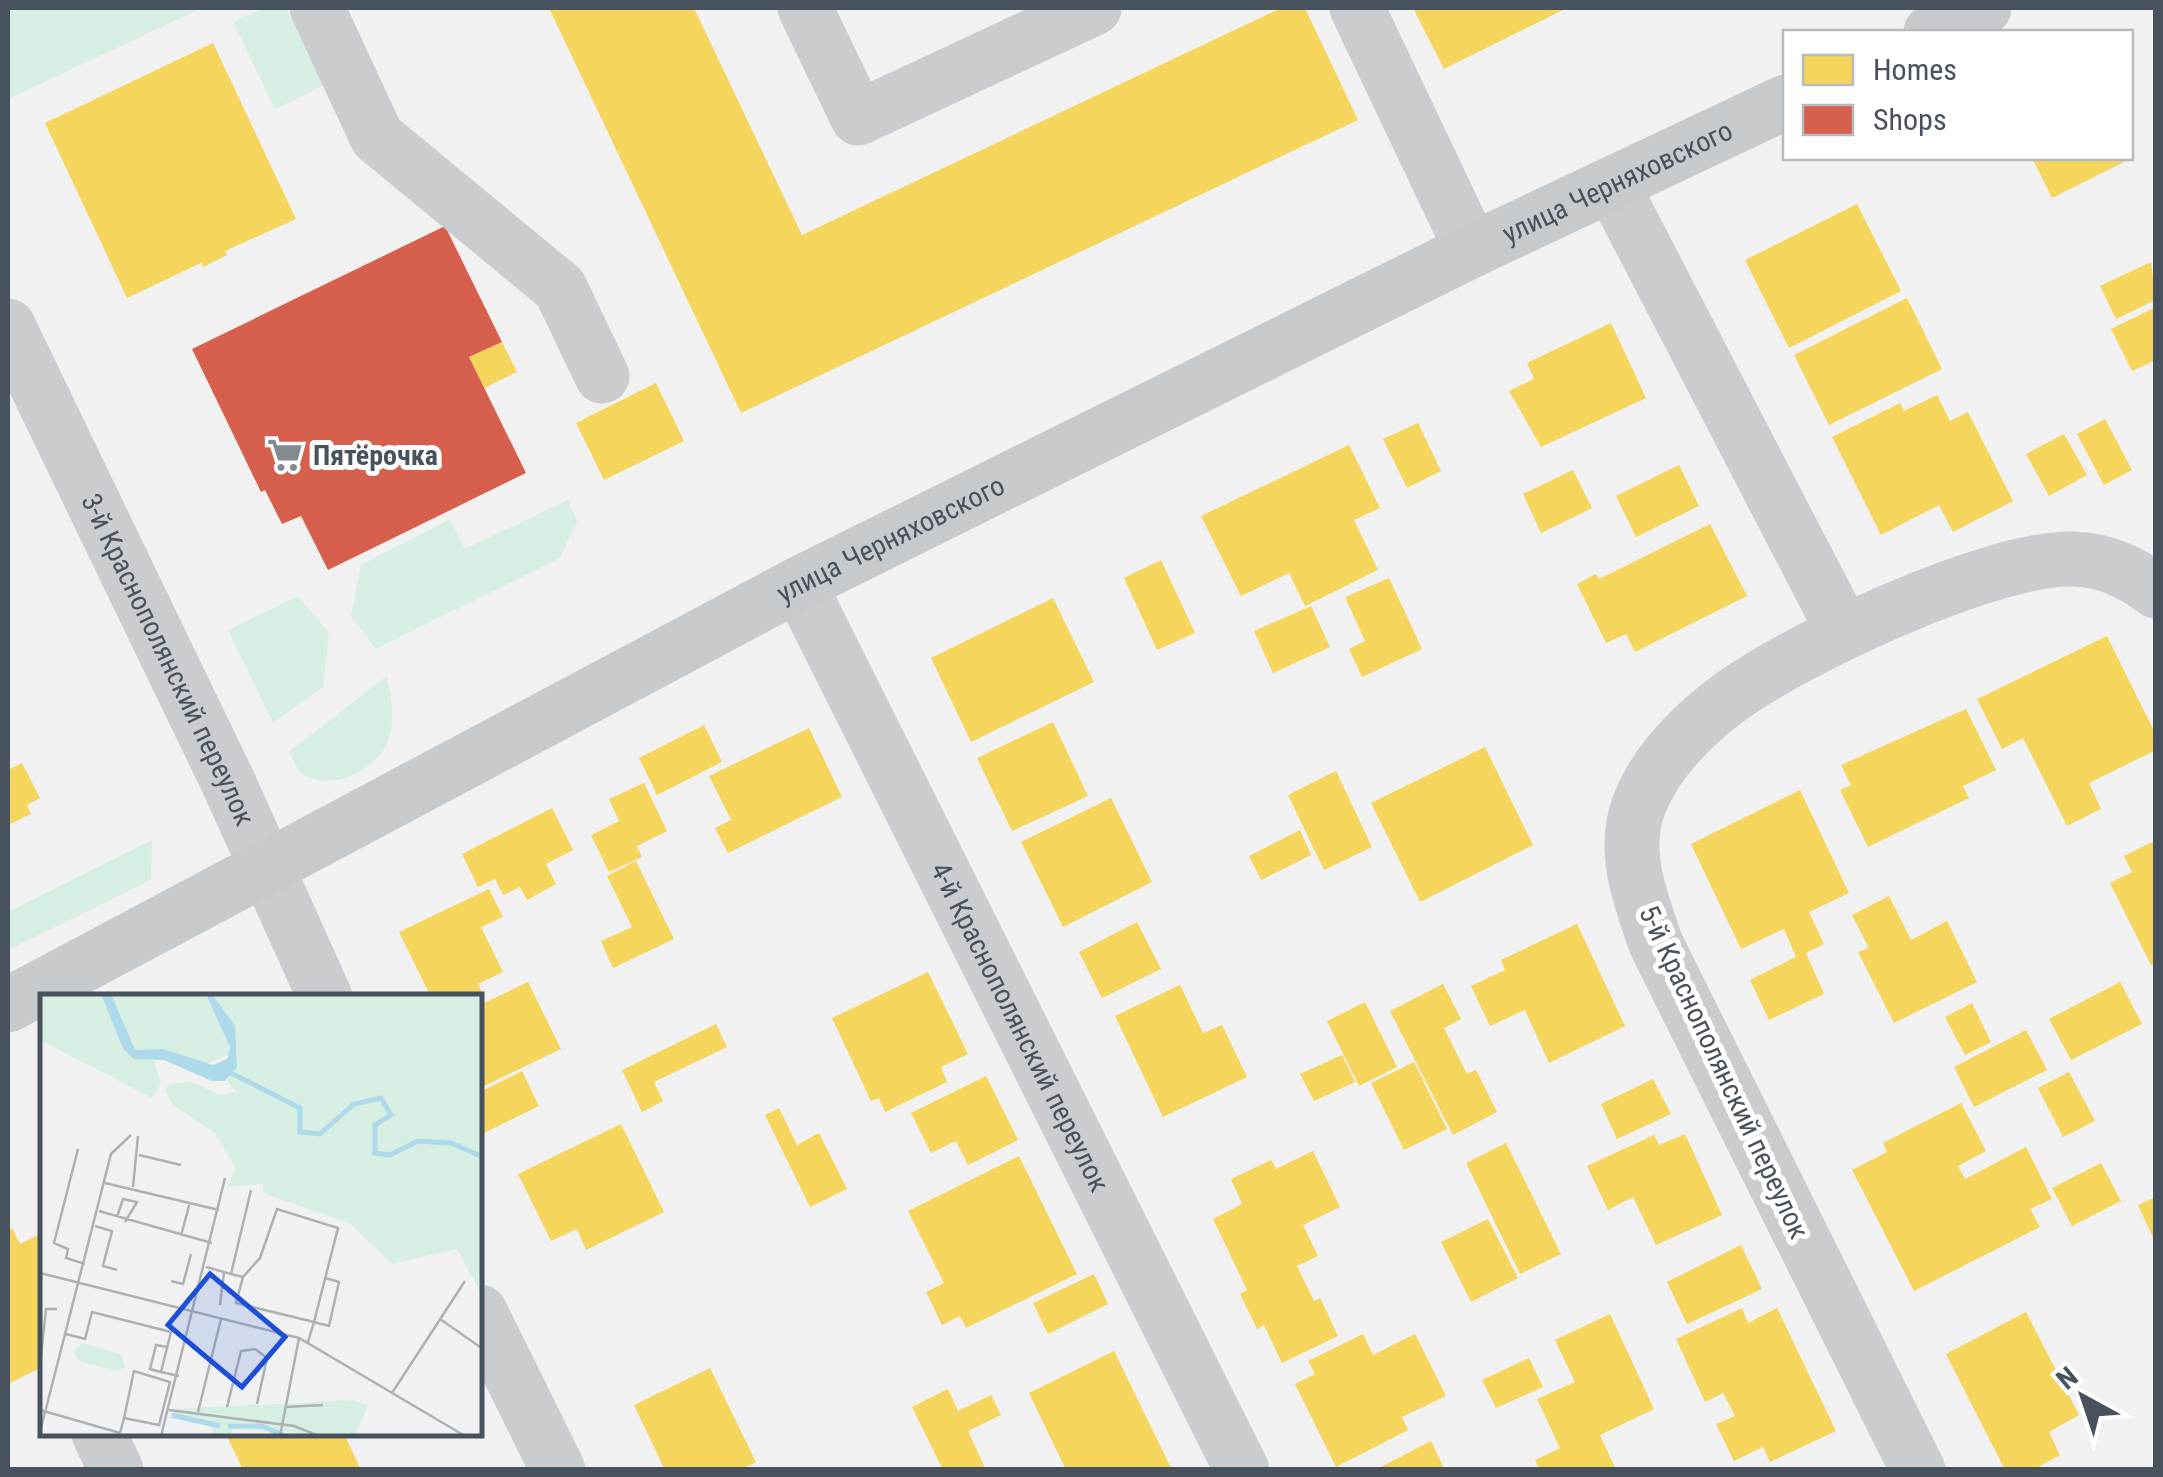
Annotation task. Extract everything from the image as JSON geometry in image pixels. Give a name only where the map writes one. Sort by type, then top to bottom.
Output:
[{"type":"main road","points":[[1935,30],[1984,8]]},
{"type":"main road","name":"улица Черняховского","points":[[8,1006],[800,584],[1472,250],[1783,103]]},
{"type":"street","points":[[318,8],[377,137],[560,288],[602,376]]},
{"type":"street","points":[[804,8],[858,118],[1094,8]]},
{"type":"street","points":[[1357,8],[1472,250]]},
{"type":"street","points":[[1612,184],[1844,632]]},
{"type":"street","name":"3-й Краснополянский переулок","points":[[8,326],[324,994]]},
{"type":"street","name":"5-й Краснополянский переулок","points":[[1918,1470],[1656,944],[1632,874],[1638,808],[1659,764],[1726,701],[1844,632],[1993,572],[2072,559],[2130,570],[2156,592]]},
{"type":"street","name":"4-й Краснополянский переулок","points":[[800,584],[1242,1470]]},
{"type":"street","points":[[482,1316],[558,1470]]},
{"type":"street","points":[[101,1437],[116,1470]]},
{"type":"green space","points":[[8,8],[202,8],[8,99]]},
{"type":"green space","points":[[264,8],[286,8],[324,85],[275,109],[233,22]]},
{"type":"green space","points":[[568,500],[577,521],[560,558],[376,649],[351,616],[361,565],[450,519],[465,549]]},
{"type":"green space","points":[[298,596],[329,633],[323,687],[273,723],[228,630]]},
{"type":"green space","points":[[387,676],[392,724],[382,752],[363,770],[338,780],[300,773],[289,752]]},
{"type":"green space","points":[[152,840],[151,880],[8,950],[8,912]]},
{"type":"building: Homes","points":[[549,8],[694,8],[802,235],[1281,8],[1305,8],[1358,120],[741,413]]},
{"type":"building: Homes","points":[[1413,8],[1567,8],[1444,69]]},
{"type":"building: Homes","points":[[213,43],[296,219],[225,251],[227,255],[203,267],[201,263],[127,298],[45,123]]},
{"type":"building: Homes","points":[[2033,160],[2128,160],[2052,198]]},
{"type":"building: Homes","points":[[1857,204],[1901,291],[1789,348],[1745,260]]},
{"type":"building: Homes","points":[[2151,262],[2156,300],[2116,319],[2100,286]]},
{"type":"building: Homes","points":[[1907,298],[1942,369],[1829,425],[1794,355]]},
{"type":"building: Homes","points":[[2156,307],[2156,360],[2132,371],[2111,329]]},
{"type":"building: Homes","points":[[1611,323],[1646,398],[1541,447],[1509,391],[1534,379],[1527,363]]},
{"type":"building: Homes","points":[[502,342],[517,372],[484,388],[469,357]]},
{"type":"building: Homes","points":[[656,383],[684,441],[604,480],[576,423]]},
{"type":"building: Homes","points":[[1937,395],[1950,421],[1968,412],[2013,501],[1953,532],[1939,505],[1881,535],[1832,437],[1900,403],[1904,411]]},
{"type":"building: Homes","points":[[2105,419],[2132,470],[2104,485],[2077,434]]},
{"type":"building: Homes","points":[[1418,423],[1441,471],[1407,488],[1383,439]]},
{"type":"building: Homes","points":[[2064,434],[2087,475],[2049,496],[2026,454]]},
{"type":"building: Homes","points":[[1349,445],[1380,508],[1354,520],[1378,570],[1305,606],[1289,573],[1241,596],[1201,516]]},
{"type":"building: Homes","points":[[1679,465],[1699,506],[1636,537],[1616,496]]},
{"type":"building: Homes","points":[[1573,470],[1592,508],[1541,533],[1523,494]]},
{"type":"building: Homes","points":[[1710,524],[1747,596],[1635,652],[1626,634],[1606,643],[1577,584],[1596,574],[1599,579]]},
{"type":"building: Homes","points":[[1161,560],[1195,633],[1157,650],[1124,578]]},
{"type":"building: Homes","points":[[1389,578],[1422,649],[1362,677],[1349,649],[1365,641],[1345,597]]},
{"type":"building: Homes","points":[[1053,598],[1094,682],[971,742],[931,658]]},
{"type":"building: Homes","points":[[1311,606],[1330,647],[1273,673],[1254,631]]},
{"type":"building: Homes","points":[[2107,636],[2156,735],[2156,750],[2089,783],[2101,809],[2067,826],[2023,738],[2002,749],[1977,699]]},
{"type":"building: Homes","points":[[1966,709],[1996,770],[1963,786],[1969,798],[1868,847],[1840,790],[1851,785],[1841,765]]},
{"type":"building: Homes","points":[[1053,722],[1088,796],[1012,831],[977,758]]},
{"type":"building: Homes","points":[[704,725],[722,762],[657,795],[639,758]]},
{"type":"building: Homes","points":[[809,728],[842,797],[728,853],[715,828],[731,820],[709,776]]},
{"type":"building: Homes","points":[[1485,747],[1533,845],[1420,902],[1371,803]]},
{"type":"building: Homes","points":[[22,763],[40,798],[27,805],[31,814],[8,825],[8,770]]},
{"type":"building: Homes","points":[[1336,771],[1372,847],[1324,870],[1288,795]]},
{"type":"building: Homes","points":[[644,783],[667,831],[637,846],[642,857],[609,872],[591,835],[619,821],[609,799]]},
{"type":"building: Homes","points":[[1800,790],[1849,893],[1809,912],[1824,944],[1806,953],[1824,994],[1769,1020],[1750,980],[1796,957],[1784,929],[1741,949],[1691,844]]},
{"type":"building: Homes","points":[[1111,798],[1152,882],[1063,927],[1021,842]]},
{"type":"building: Homes","points":[[552,808],[573,850],[546,864],[556,884],[527,900],[520,887],[503,895],[495,879],[478,887],[462,854]]},
{"type":"building: Homes","points":[[1300,830],[1311,855],[1261,880],[1249,856]]},
{"type":"building: Homes","points":[[2156,840],[2156,963],[2151,965],[2110,883],[2132,872],[2124,856]]},
{"type":"building: Homes","points":[[636,861],[674,939],[613,968],[601,941],[632,927],[607,876]]},
{"type":"building: Homes","points":[[489,889],[503,917],[481,927],[503,972],[478,984],[484,997],[430,994],[399,932]]},
{"type":"building: Homes","points":[[1889,896],[1911,940],[1947,921],[1977,982],[1894,1023],[1858,952],[1869,948],[1852,915]]},
{"type":"building: Homes","points":[[1137,922],[1161,969],[1102,998],[1079,952]]},
{"type":"building: Homes","points":[[1577,924],[1625,1026],[1549,1063],[1525,1010],[1490,1026],[1471,986],[1505,970],[1501,960]]},
{"type":"building: Homes","points":[[928,972],[968,1054],[941,1067],[947,1082],[885,1112],[879,1098],[871,1101],[832,1018]]},
{"type":"building: Homes","points":[[528,982],[561,1049],[482,1087],[482,1004]]},
{"type":"building: Homes","points":[[2120,982],[2142,1024],[2071,1060],[2049,1019]]},
{"type":"building: Homes","points":[[1443,984],[1461,1019],[1444,1028],[1467,1074],[1476,1070],[1497,1112],[1453,1135],[1390,1011]]},
{"type":"building: Homes","points":[[1180,985],[1203,1033],[1222,1025],[1247,1077],[1163,1117],[1115,1016]]},
{"type":"building: Homes","points":[[1365,1002],[1397,1067],[1359,1086],[1327,1021]]},
{"type":"building: Homes","points":[[1972,1003],[1991,1042],[1965,1055],[1945,1017]]},
{"type":"building: Homes","points":[[716,1024],[727,1047],[654,1082],[663,1101],[642,1112],[622,1070]]},
{"type":"building: Homes","points":[[2026,1030],[2047,1070],[1974,1107],[1954,1067]]},
{"type":"building: Homes","points":[[1342,1055],[1355,1082],[1314,1101],[1300,1074]]},
{"type":"building: Homes","points":[[1414,1062],[1447,1129],[1404,1150],[1371,1083]]},
{"type":"building: Homes","points":[[522,1071],[539,1106],[482,1134],[482,1091]]},
{"type":"building: Homes","points":[[2069,1072],[2095,1121],[2063,1137],[2038,1088]]},
{"type":"building: Homes","points":[[986,1076],[1018,1140],[968,1165],[956,1141],[931,1153],[911,1113]]},
{"type":"building: Homes","points":[[1653,1079],[1671,1114],[1617,1139],[1601,1104]]},
{"type":"building: Homes","points":[[1961,1103],[1986,1151],[1958,1166],[1965,1179],[2026,1147],[2052,1199],[2030,1209],[2040,1227],[1914,1291],[1852,1170],[1887,1152],[1883,1143]]},
{"type":"building: Homes","points":[[779,1108],[797,1145],[819,1133],[847,1189],[810,1207],[765,1115]]},
{"type":"building: Homes","points":[[621,1124],[664,1212],[586,1250],[577,1229],[551,1241],[518,1174]]},
{"type":"building: Homes","points":[[1685,1134],[1722,1215],[1656,1245],[1633,1197],[1608,1210],[1587,1166],[1654,1135],[1659,1145]]},
{"type":"building: Homes","points":[[1506,1143],[1561,1254],[1520,1274],[1466,1163]]},
{"type":"building: Homes","points":[[1313,1151],[1340,1207],[1303,1225],[1318,1256],[1297,1266],[1314,1301],[1320,1298],[1338,1336],[1282,1363],[1264,1325],[1257,1329],[1240,1294],[1247,1290],[1213,1219],[1242,1204],[1231,1179],[1271,1160],[1276,1169]]},
{"type":"building: Homes","points":[[1019,1156],[1077,1274],[966,1328],[960,1316],[942,1325],[926,1292],[944,1283],[908,1211]]},
{"type":"building: Homes","points":[[2101,1163],[2121,1201],[2072,1226],[2052,1188]]},
{"type":"building: Homes","points":[[2156,1197],[2156,1244],[2138,1205]]},
{"type":"building: Homes","points":[[1488,1219],[1518,1278],[1471,1302],[1441,1242]]},
{"type":"building: Homes","points":[[12,1228],[20,1244],[40,1234],[40,1368],[8,1384],[8,1231]]},
{"type":"building: Homes","points":[[1741,1245],[1762,1289],[1687,1324],[1667,1282]]},
{"type":"building: Homes","points":[[1094,1274],[1108,1304],[1048,1334],[1033,1303]]},
{"type":"building: Homes","points":[[1742,1308],[1748,1323],[1777,1308],[1836,1431],[1770,1462],[1763,1447],[1734,1461],[1716,1424],[1735,1416],[1723,1393],[1705,1402],[1676,1339]]},
{"type":"building: Homes","points":[[2026,1312],[2079,1415],[2049,1432],[2060,1455],[2033,1470],[2005,1470],[1946,1354]]},
{"type":"building: Homes","points":[[1610,1314],[1654,1409],[1600,1435],[1616,1470],[1540,1470],[1535,1460],[1560,1448],[1537,1399],[1575,1382],[1555,1340]]},
{"type":"building: Homes","points":[[1363,1334],[1373,1355],[1415,1334],[1446,1396],[1402,1417],[1408,1430],[1336,1467],[1295,1384],[1315,1374],[1308,1361]]},
{"type":"building: Homes","points":[[1114,1351],[1172,1470],[1066,1470],[1029,1393]]},
{"type":"building: Homes","points":[[1529,1358],[1543,1387],[1496,1408],[1482,1380]]},
{"type":"building: Homes","points":[[710,1368],[756,1462],[740,1470],[665,1470],[634,1405]]},
{"type":"building: Homes","points":[[948,1389],[958,1411],[991,1395],[1001,1415],[968,1431],[986,1470],[943,1470],[912,1407]]},
{"type":"building: Homes","points":[[227,1437],[345,1437],[361,1470],[243,1470]]},
{"type":"building: Homes","points":[[1431,1441],[1445,1470],[1375,1470]]},
{"type":"building: Shops","points":[[445,226],[502,342],[469,357],[526,473],[328,570],[301,516],[282,524],[265,490],[261,492],[192,349]]},
{"type":"place","name":"Пятёрочка","points":[[285,455]]}]
